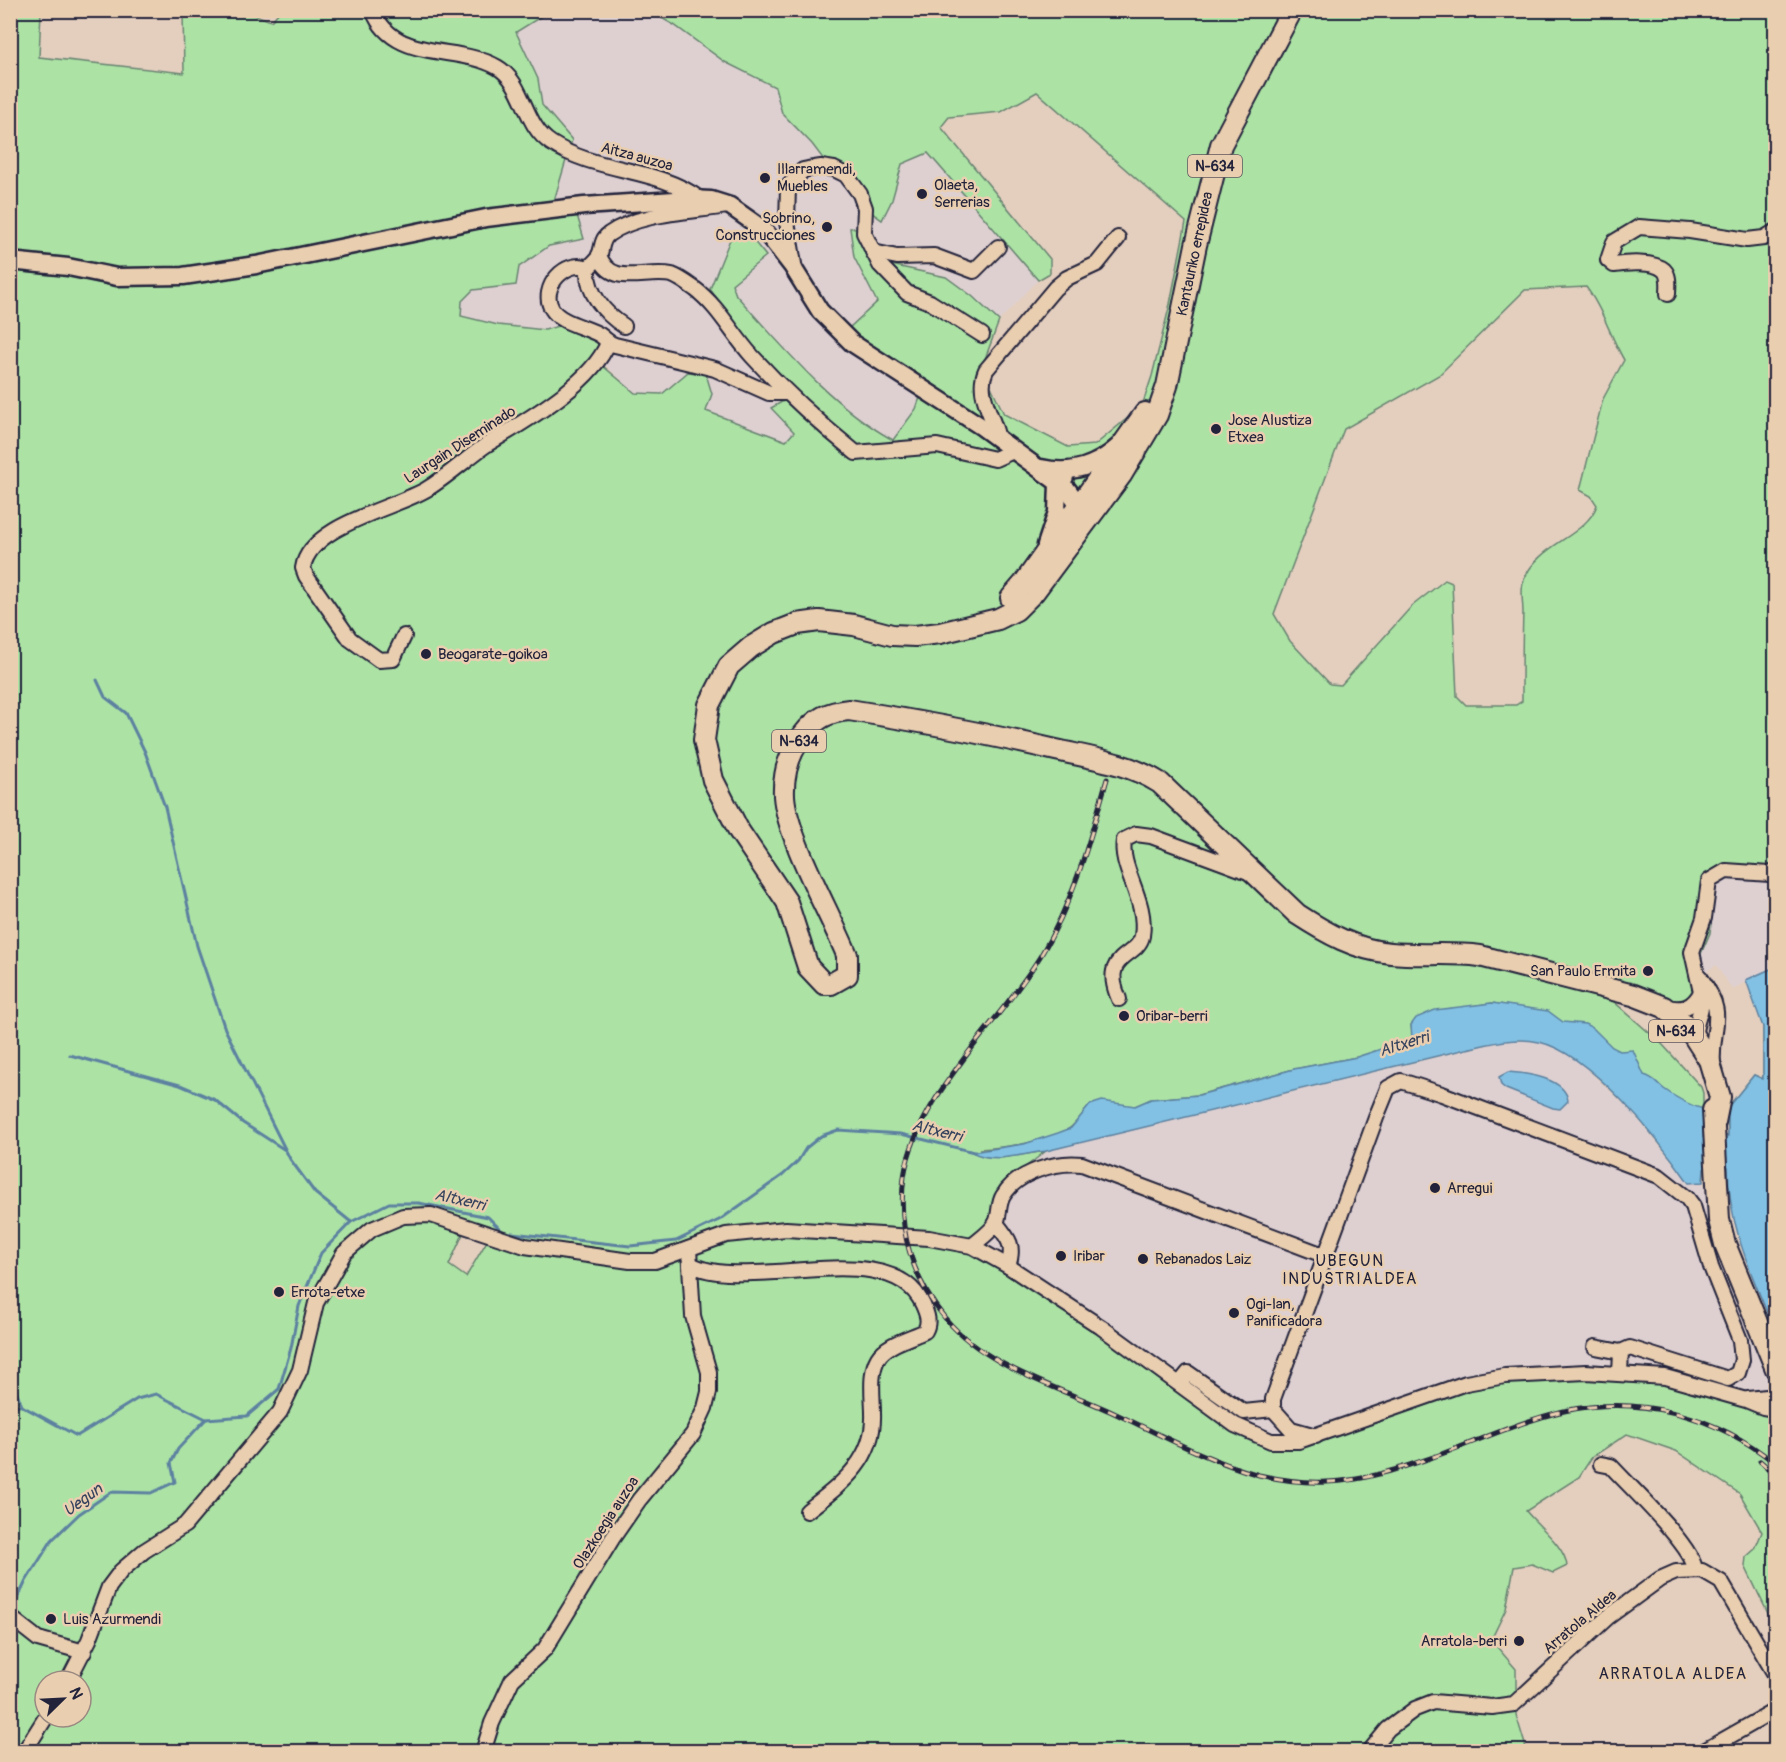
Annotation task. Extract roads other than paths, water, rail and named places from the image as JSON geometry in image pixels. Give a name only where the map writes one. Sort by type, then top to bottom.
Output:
[{"type":"highway","name":"Kantauriko errepidea","points":[[1132,444],[1177,336],[1221,146],[1292,10]]},
{"type":"highway","points":[[1048,560],[1080,521],[1082,512],[1079,505],[1096,498],[1132,444]]},
{"type":"highway","name":"N-634","points":[[1132,444],[1048,560],[1034,592],[1016,610],[998,619],[915,636],[819,621],[796,624],[766,638],[729,666],[709,705],[704,740],[713,780],[739,831],[787,902],[808,967],[818,980],[831,984],[847,975],[847,955],[789,817],[784,782],[787,764],[797,743],[811,725],[831,712],[849,710],[921,722],[1035,745],[1116,764],[1138,772],[1160,783],[1251,873],[1314,926],[1370,950],[1480,956],[1588,985],[1655,1008],[1694,1037],[1703,1050],[1708,1070],[1720,1098],[1715,1122],[1718,1199],[1725,1244],[1776,1369]]},
{"type":"highway","name":"N-634","points":[[1655,1008],[1679,1033],[1708,1070]]},
{"type":"main road","points":[[10,261],[68,267],[117,277],[183,276],[256,266],[486,218],[584,206],[700,199],[729,205],[764,230],[796,272],[820,311],[852,343],[998,439],[1032,466],[1062,482],[1071,504],[1079,505]]},
{"type":"main road","points":[[1062,482],[1113,452],[1132,444]]},
{"type":"main road","points":[[1048,560],[1062,482]]},
{"type":"street","name":"Aitza auzoa","points":[[374,10],[377,20],[390,35],[410,46],[483,61],[505,72],[535,129],[552,144],[597,164],[685,187],[700,199]]},
{"type":"street","points":[[796,272],[785,207],[788,187],[803,170],[821,167],[834,169],[853,184],[865,207],[864,233],[880,265],[907,293],[930,302],[982,335]]},
{"type":"street","points":[[624,326],[602,308],[587,276],[588,268],[599,255],[605,238],[618,229],[673,212],[729,205]]},
{"type":"street","points":[[1668,294],[1668,279],[1664,271],[1657,267],[1627,263],[1614,265],[1608,260],[1614,242],[1639,227],[1690,231],[1747,240],[1764,238],[1776,231]]},
{"type":"street","points":[[998,439],[983,395],[982,376],[1055,288],[1067,278],[1096,264],[1118,238]]},
{"type":"street","points":[[873,252],[897,257],[934,256],[974,271],[998,247]]},
{"type":"street","points":[[599,255],[602,263],[612,274],[621,276],[671,275],[698,291],[718,311],[750,354],[787,393],[856,453],[936,446],[990,459],[1003,457],[1013,451]]},
{"type":"street","points":[[588,268],[580,266],[564,270],[556,277],[549,293],[549,302],[559,317],[599,334],[608,343],[715,369],[769,393],[787,393]]},
{"type":"street","name":"Laurgain Diseminado","points":[[404,636],[393,658],[379,660],[350,639],[306,576],[303,568],[308,555],[346,523],[427,489],[488,444],[538,413],[586,372],[608,343]]},
{"type":"street","points":[[1119,999],[1113,981],[1115,969],[1126,952],[1140,943],[1142,935],[1141,905],[1124,857],[1124,840],[1136,834],[1151,836],[1251,873]]},
{"type":"street","points":[[1708,1070],[1718,1016],[1692,962],[1692,952],[1704,918],[1709,881],[1726,871],[1770,874],[1776,871]]},
{"type":"street","points":[[1655,1008],[1689,1007],[1706,993]]},
{"type":"street","points":[[1694,1037],[1702,1037],[1712,1028],[1706,993]]},
{"type":"street","points":[[1316,1436],[1291,1429],[1273,1409],[1273,1399],[1388,1088],[1406,1081],[1659,1176],[1687,1198],[1693,1206],[1711,1267],[1740,1340],[1742,1360],[1738,1373],[1728,1379],[1630,1348],[1621,1352],[1595,1347]]},
{"type":"street","points":[[972,1246],[996,1223],[1002,1198],[1009,1188],[1025,1176],[1067,1162],[1082,1164],[1326,1256]]},
{"type":"street","points":[[75,1669],[84,1652],[109,1587],[121,1571],[144,1551],[185,1525],[280,1412],[295,1383],[310,1319],[323,1286],[344,1253],[372,1229],[403,1216],[431,1215],[514,1244],[622,1261],[655,1261],[726,1235],[786,1229],[928,1239],[972,1246],[1008,1266],[1180,1383],[1235,1425],[1252,1434],[1286,1442],[1316,1436],[1482,1379],[1620,1372],[1665,1377],[1776,1409]]},
{"type":"street","points":[[996,1223],[1012,1243],[1012,1254],[1008,1266]]},
{"type":"street","name":"Olazkoegia auzoa","points":[[483,1752],[492,1723],[512,1680],[546,1649],[612,1539],[639,1500],[693,1434],[705,1408],[709,1392],[709,1372],[693,1316],[689,1249]]},
{"type":"street","points":[[690,1264],[698,1268],[736,1272],[778,1273],[839,1267],[866,1269],[909,1285],[919,1296],[927,1317],[925,1331],[884,1351],[876,1359],[872,1388],[873,1416],[861,1459],[848,1479],[807,1511]]},
{"type":"street","points":[[1620,1372],[1621,1352]]},
{"type":"street","points":[[1180,1383],[1188,1373],[1244,1412],[1273,1409]]},
{"type":"street","points":[[1761,1398],[1776,1382]]},
{"type":"street","points":[[1746,1400],[1776,1396]]},
{"type":"street","points":[[1601,1464],[1611,1466],[1692,1554],[1695,1570],[1712,1575],[1729,1591],[1776,1676]]},
{"type":"street","name":"Arratola Aldea","points":[[1369,1752],[1388,1728],[1415,1709],[1434,1702],[1492,1707],[1514,1704],[1608,1617],[1660,1580],[1676,1572],[1695,1570]]},
{"type":"street","points":[[10,1617],[38,1639],[84,1652]]},
{"type":"street","points":[[1702,1752],[1776,1710]]},
{"type":"street","points":[[24,1752],[38,1729]]},
{"type":"water","points":[[1775,967],[1775,1332],[1750,1271],[1737,1231],[1729,1189],[1728,1167],[1704,1169],[1703,1182],[1689,1183],[1642,1122],[1601,1080],[1559,1049],[1539,1042],[1502,1041],[1046,1151],[999,1158],[981,1156],[972,1152],[1024,1144],[1071,1128],[1090,1105],[1102,1101],[1135,1106],[1151,1099],[1199,1095],[1294,1069],[1357,1057],[1412,1039],[1411,1025],[1416,1018],[1435,1010],[1492,1003],[1548,1011],[1563,1022],[1585,1024],[1593,1028],[1612,1047],[1620,1051],[1633,1050],[1644,1075],[1678,1098],[1703,1109],[1703,1136],[1728,1136],[1728,1107],[1754,1075],[1763,1079],[1763,1027],[1746,980]]},
{"type":"water","points":[[1508,1072],[1544,1078],[1553,1082],[1566,1093],[1568,1101],[1560,1109],[1553,1108],[1506,1089],[1501,1085],[1499,1077]]},
{"type":"waterway","points":[[97,680],[105,697],[126,713],[145,752],[165,807],[197,946],[225,1029],[290,1159],[315,1193],[351,1222]]},
{"type":"waterway","points":[[70,1055],[180,1085],[215,1100],[243,1123],[285,1150]]},
{"type":"waterway","name":"Altxerri","points":[[10,1405],[22,1406],[77,1436],[137,1399],[156,1394],[206,1419],[247,1416],[279,1389],[291,1348],[299,1306],[321,1253],[351,1222],[389,1203],[419,1203],[488,1217],[503,1232],[630,1246],[676,1241],[721,1219],[783,1175],[798,1161],[806,1148],[821,1136],[838,1130],[901,1134],[974,1152]]},
{"type":"waterway","points":[[10,1374],[22,1406]]},
{"type":"waterway","name":"Uegun","points":[[16,1615],[17,1600],[26,1581],[52,1540],[79,1514],[111,1492],[151,1493],[175,1482],[171,1463],[178,1449],[206,1419]]},
{"type":"railway","points":[[1107,779],[1080,869],[1053,934],[1024,981],[942,1090],[925,1118],[912,1147],[904,1177],[902,1196],[905,1233],[909,1252],[924,1287],[945,1318],[981,1350],[1024,1374],[1204,1455],[1240,1469],[1276,1478],[1318,1482],[1369,1476],[1423,1461],[1548,1415],[1592,1407],[1621,1406],[1649,1408],[1703,1421],[1753,1447],[1776,1464]]},
{"type":"railway","points":[[1760,1461],[1776,1475]]},
{"type":"place","name":"Illarramendi, Muebles","points":[[765,178]]},
{"type":"place","name":"Olaeta, Serrerias","points":[[922,194]]},
{"type":"place","name":"Sobrino, Construcciones","points":[[827,227]]},
{"type":"place","name":"Jose Alustiza Etxea","points":[[1216,429]]},
{"type":"place","name":"Beogarate-goikoa","points":[[426,654]]},
{"type":"place","name":"San Paulo Ermita","points":[[1648,971]]},
{"type":"place","name":"Oribar-berri","points":[[1124,1016]]},
{"type":"place","name":"Arregui","points":[[1435,1188]]},
{"type":"place","name":"Iribar","points":[[1061,1256]]},
{"type":"place","name":"Rebanados Laiz","points":[[1143,1259]]},
{"type":"place","name":"Errota-etxe","points":[[279,1292]]},
{"type":"place","name":"Ogi-lan, Panificadora","points":[[1234,1313]]},
{"type":"place","name":"Luis Azurmendi","points":[[51,1619]]},
{"type":"place","name":"Arratola-berri","points":[[1519,1641]]},
{"type":"district","name":"UBEGUN INDUSTRIALDEA","points":[[1350,1270]]},
{"type":"district","name":"ARRATOLA ALDEA","points":[[1673,1674]]}]
